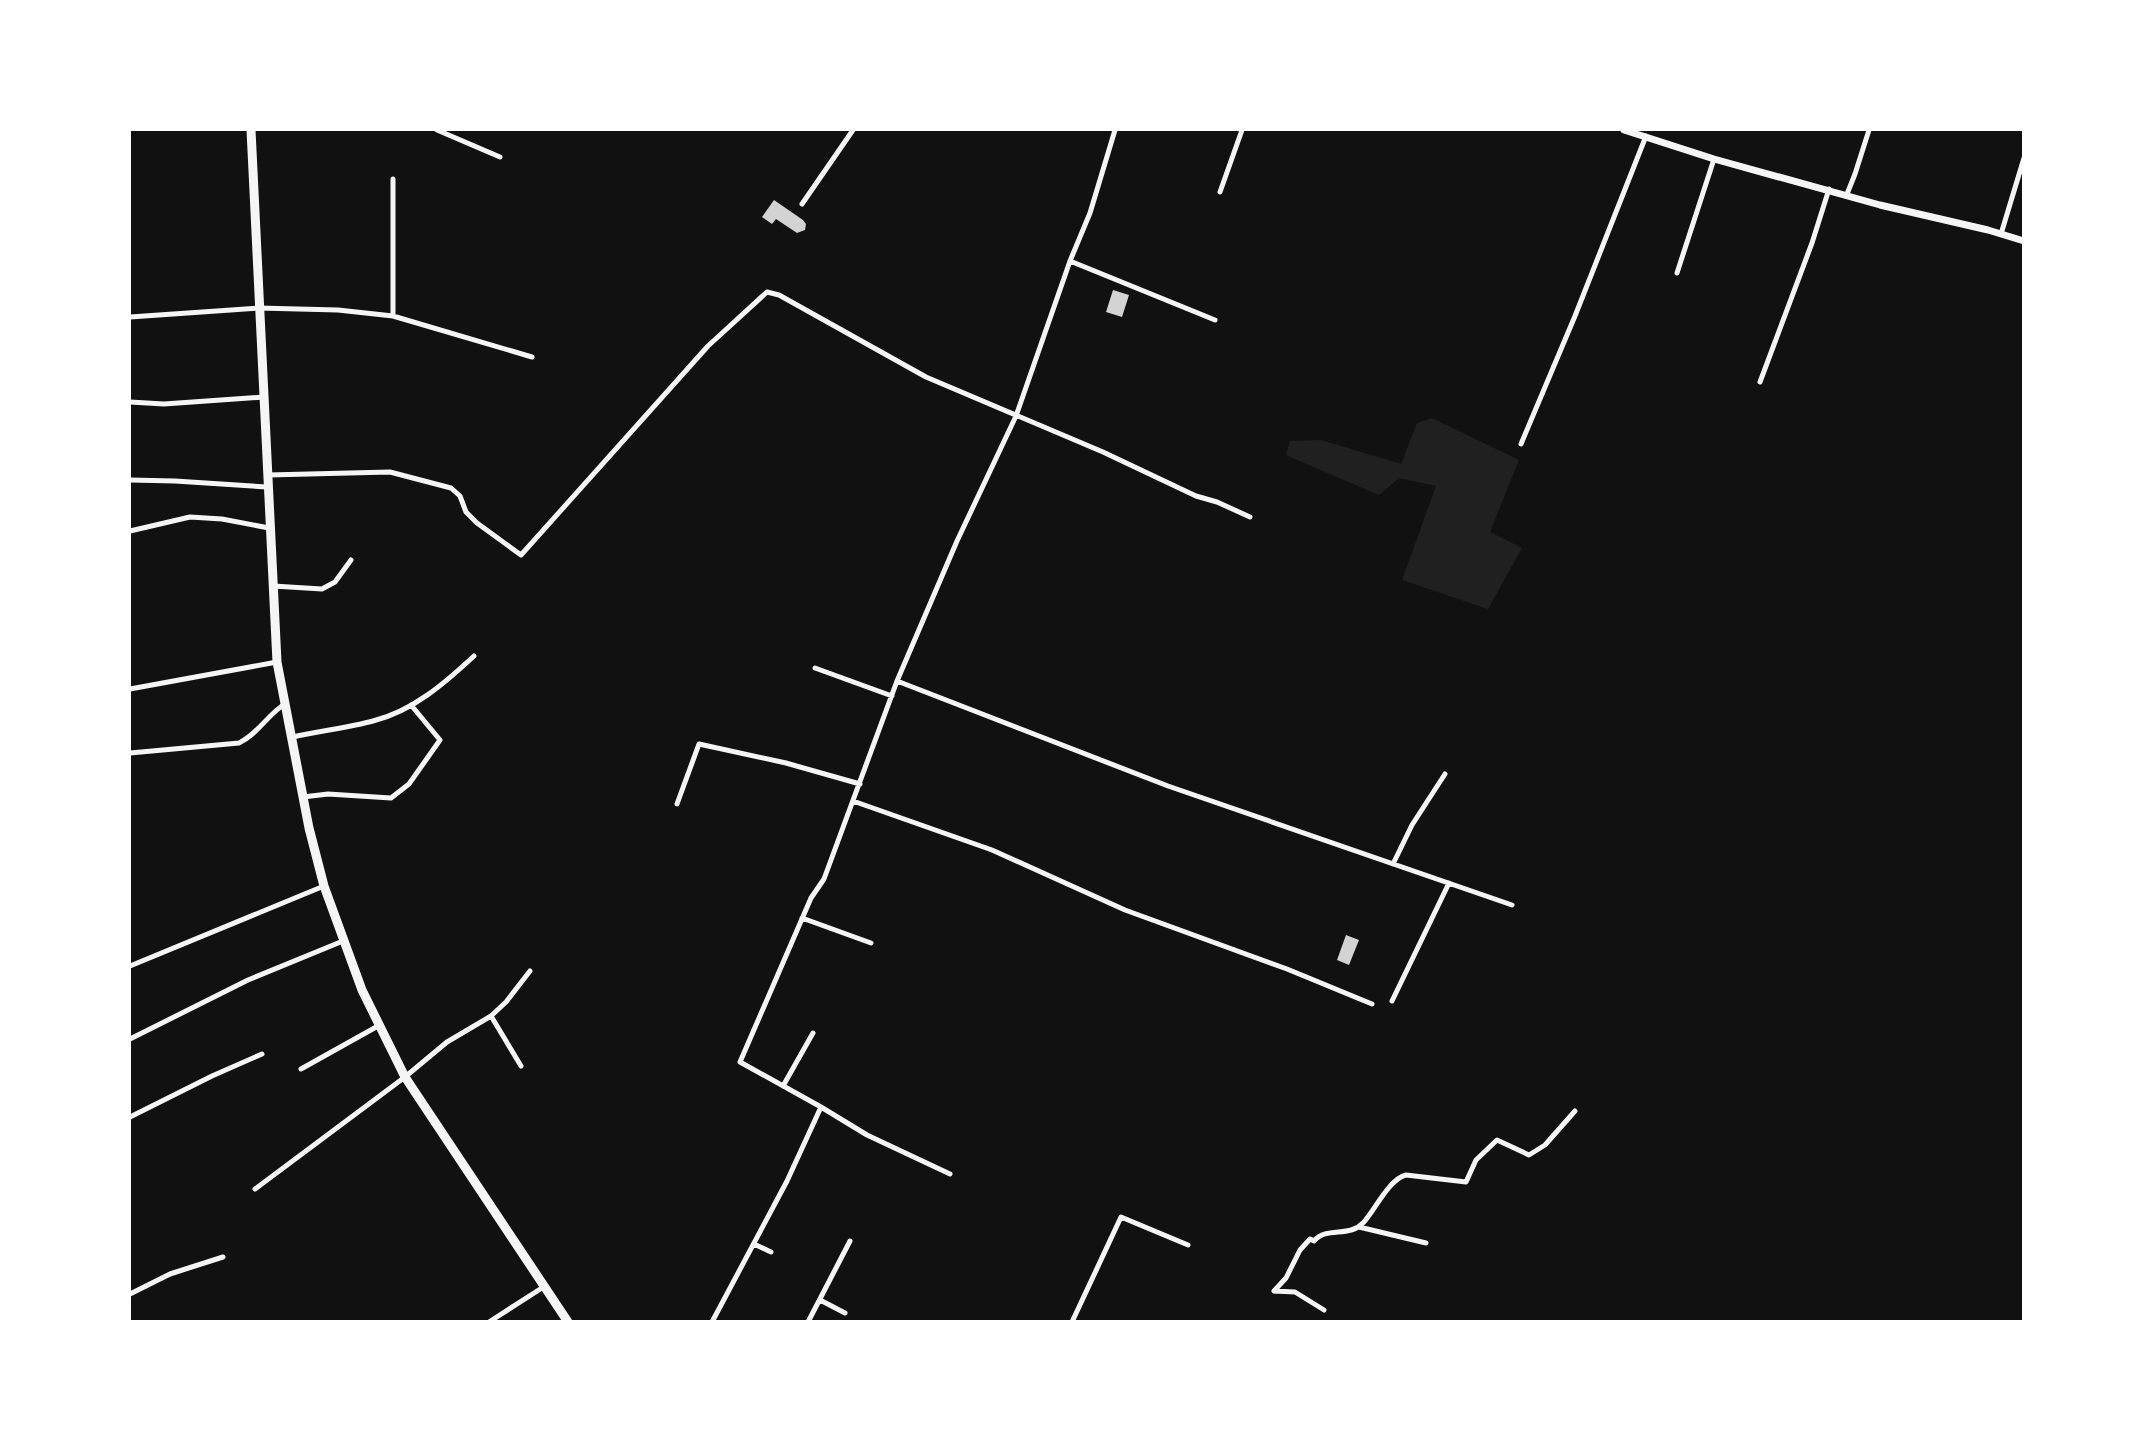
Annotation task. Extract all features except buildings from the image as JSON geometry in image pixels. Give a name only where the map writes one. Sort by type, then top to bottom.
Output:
[{"type":"highway","points":[[251,130],[277,662],[303,797],[324,886],[378,1026],[405,1077],[568,1321]]},
{"type":"street","points":[[437,130],[500,158]]},
{"type":"street","points":[[802,204],[853,130]]},
{"type":"street","points":[[950,1174],[867,1135],[740,1062],[811,898],[824,879],[897,681],[957,541],[1016,416],[1070,261],[1090,213],[1115,130]]},
{"type":"street","points":[[1220,192],[1242,130]]},
{"type":"street","points":[[1624,130],[1714,159],[2024,241]]},
{"type":"street","points":[[1847,194],[1868,130]]},
{"type":"street","points":[[1521,444],[1646,136]]},
{"type":"street","points":[[2001,234],[2024,158]]},
{"type":"street","points":[[1677,272],[1714,159]]},
{"type":"street","points":[[393,179],[393,316]]},
{"type":"street","points":[[1760,382],[1812,243],[1829,189]]},
{"type":"street","points":[[1070,261],[1215,320]]},
{"type":"street","points":[[268,475],[390,472],[451,488],[460,496],[466,512],[477,523],[521,555],[709,346],[767,292],[779,295],[926,377],[1103,452],[1196,496],[1250,517]]},
{"type":"street","points":[[130,317],[258,308],[338,310],[393,316],[531,357]]},
{"type":"street","points":[[130,402],[164,404],[264,397]]},
{"type":"street","points":[[130,480],[267,487]]},
{"type":"street","points":[[130,531],[190,517],[222,519],[269,528]]},
{"type":"street","points":[[272,586],[322,589],[335,582],[351,560]]},
{"type":"street","points":[[293,737],[376,720],[411,705],[445,684],[474,656]]},
{"type":"street","points":[[130,689],[277,662]]},
{"type":"street","points":[[815,668],[892,696]]},
{"type":"street","points":[[897,681],[1168,786],[1512,905]]},
{"type":"street","points":[[130,753],[239,743],[250,738],[268,716],[286,703]]},
{"type":"street","points":[[303,797],[328,794],[391,798],[408,784],[440,740],[411,705]]},
{"type":"street","points":[[677,804],[699,744],[786,763],[860,784]]},
{"type":"street","points":[[1393,864],[1412,825],[1445,774]]},
{"type":"street","points":[[853,801],[992,850],[1125,910],[1287,969],[1372,1004]]},
{"type":"street","points":[[1392,1001],[1449,883]]},
{"type":"street","points":[[130,965],[324,886]]},
{"type":"street","points":[[802,918],[871,943]]},
{"type":"street","points":[[130,1039],[248,979],[343,941]]},
{"type":"street","points":[[255,1189],[405,1077],[447,1042],[491,1016],[506,1002],[530,971]]},
{"type":"street","points":[[491,1016],[521,1066]]},
{"type":"street","points":[[301,1069],[378,1026]]},
{"type":"street","points":[[783,1086],[813,1033]]},
{"type":"street","points":[[130,1117],[262,1054]]},
{"type":"street","points":[[712,1321],[787,1181],[821,1107]]},
{"type":"street","points":[[1324,1310],[1295,1292],[1274,1291],[1286,1278],[1300,1250],[1310,1239],[1314,1241],[1324,1233],[1345,1232],[1359,1227],[1400,1177],[1406,1175],[1466,1182],[1476,1160],[1497,1140],[1530,1155],[1545,1145],[1575,1111]]},
{"type":"street","points":[[1072,1321],[1121,1217],[1188,1245]]},
{"type":"street","points":[[1359,1227],[1426,1243]]},
{"type":"street","points":[[808,1321],[850,1241]]},
{"type":"street","points":[[754,1244],[771,1252]]},
{"type":"street","points":[[130,1294],[170,1274],[223,1256]]},
{"type":"street","points":[[489,1321],[545,1286]]},
{"type":"street","points":[[820,1300],[845,1313]]},
{"type":"shaded area","points":[[1432,418],[1519,460],[1490,532],[1522,548],[1488,609],[1402,580],[1436,486],[1399,478],[1379,495],[1286,455],[1290,441],[1321,440],[1401,464],[1417,423]]}]
